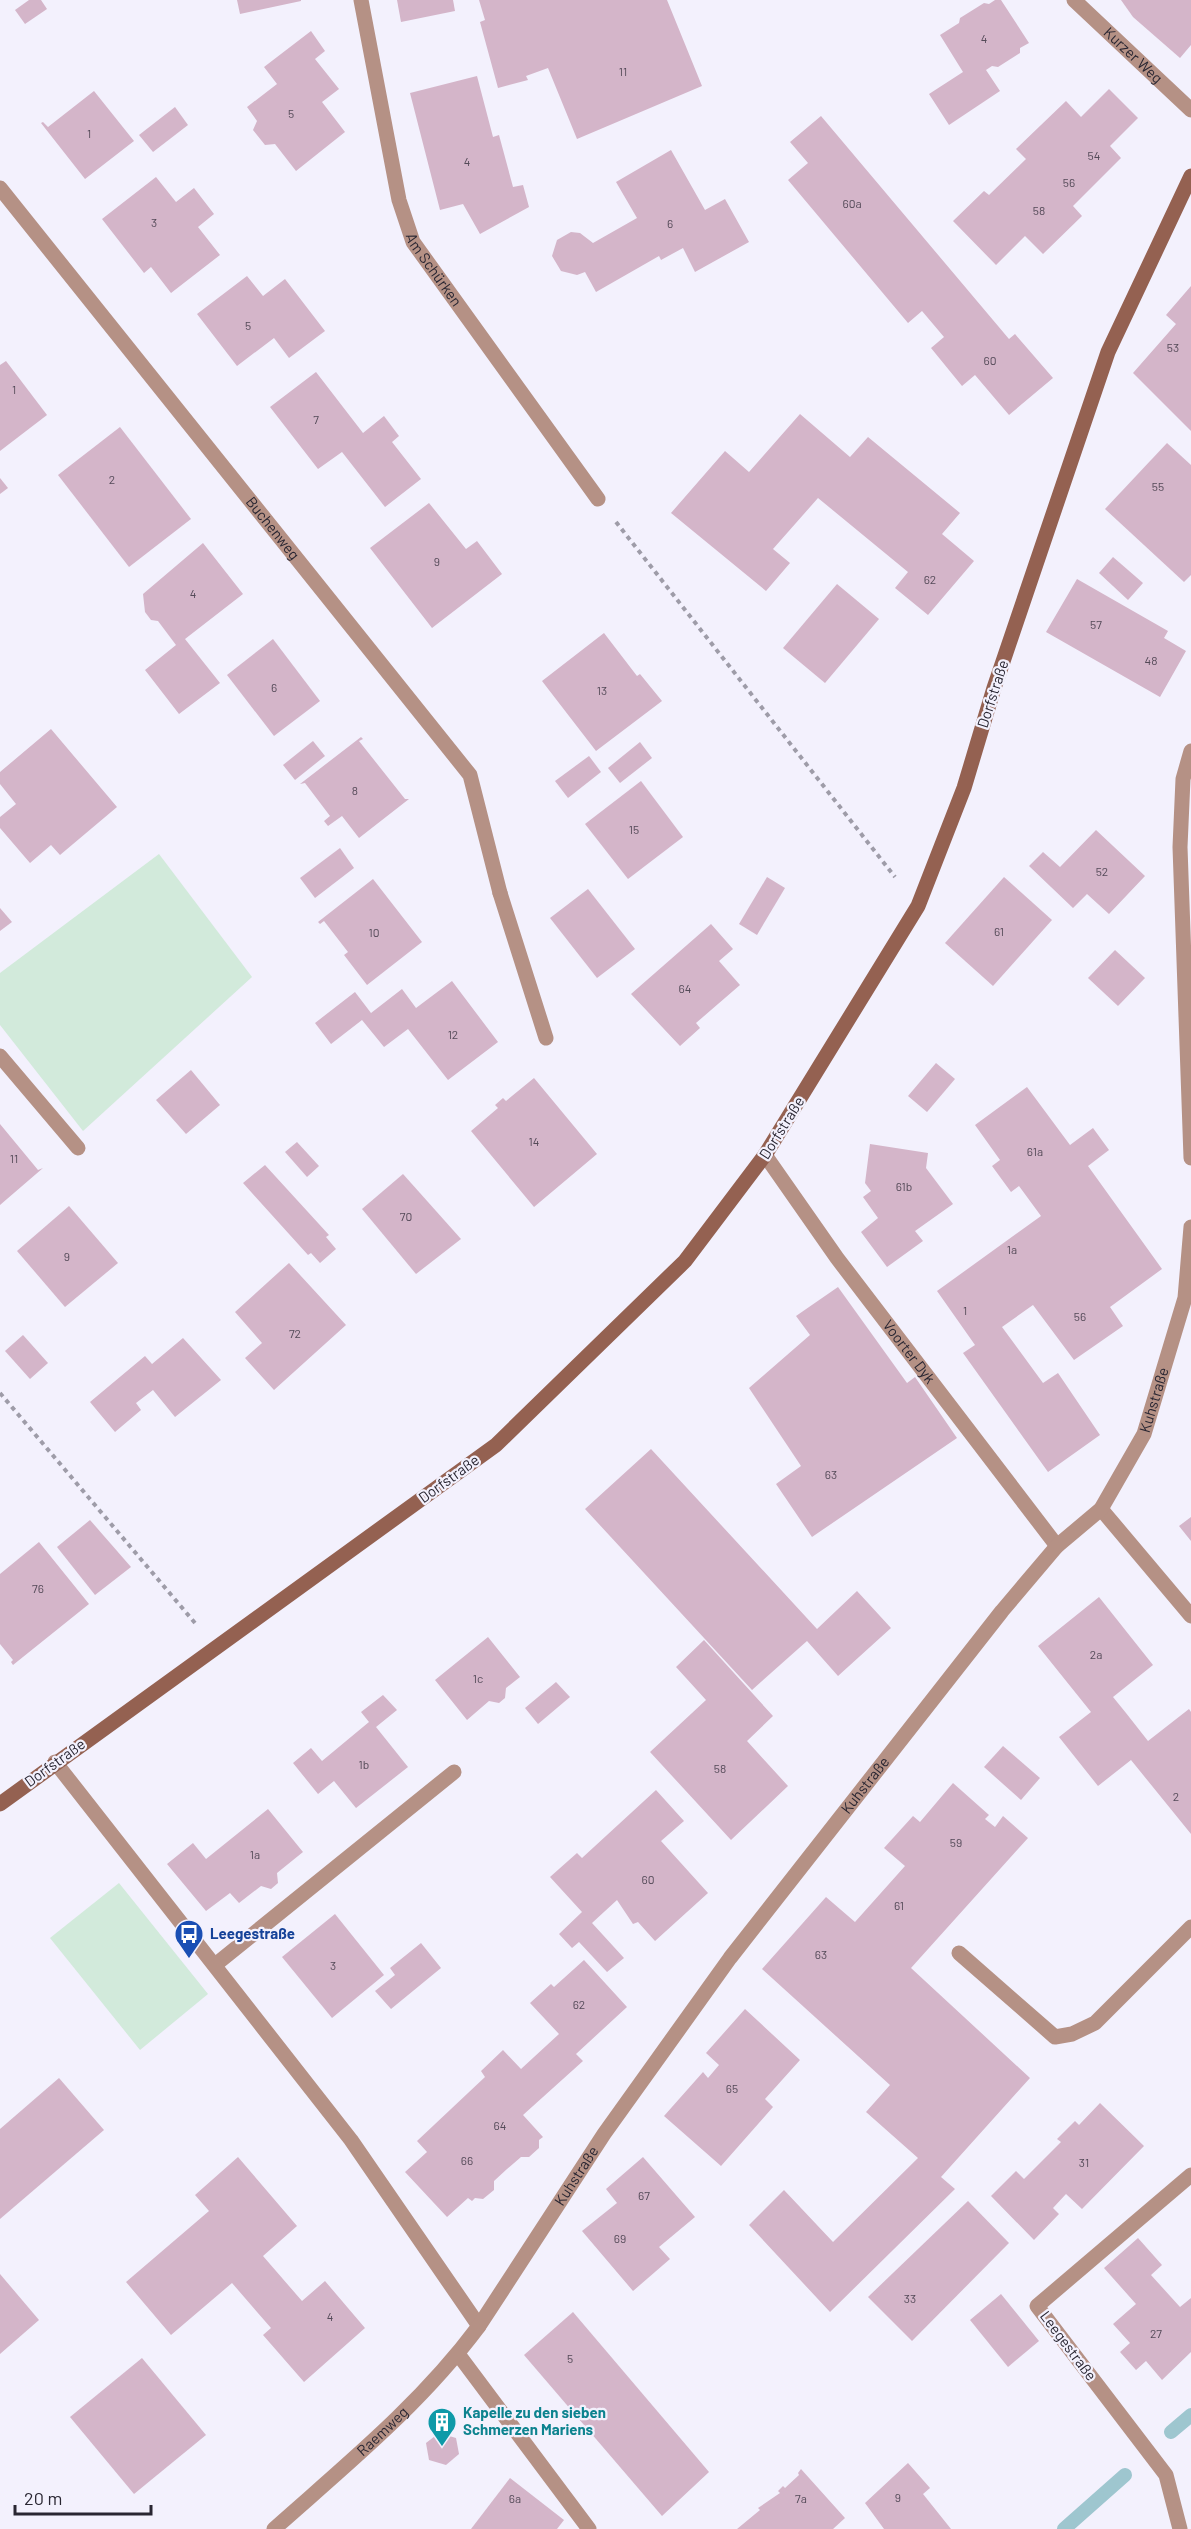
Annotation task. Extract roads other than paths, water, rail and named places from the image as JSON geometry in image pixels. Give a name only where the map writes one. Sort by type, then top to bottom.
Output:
[{"type":"main road","name":"Dorfstraße","points":[[0,1804],[496,1445],[685,1261],[765,1155],[918,906],[964,788],[994,688],[1108,352],[1191,176]]},
{"type":"street","name":"Am Schürken","points":[[361,0],[399,200],[413,242],[598,499]]},
{"type":"street","name":"Kurzer Weg","points":[[1074,0],[1191,110]]},
{"type":"street","name":"Buchenweg","points":[[0,188],[470,775],[500,893],[546,1038]]},
{"type":"street","points":[[1191,751],[1183,778],[1180,847],[1191,1158]]},
{"type":"street","points":[[0,1056],[78,1148]]},
{"type":"street","name":"Voorter Dyk","points":[[765,1155],[837,1258],[1057,1546]]},
{"type":"street","name":"Kuhstraße","points":[[480,2326],[604,2134],[730,1958],[1002,1611],[1057,1546],[1101,1509],[1144,1434],[1185,1298],[1191,1227]]},
{"type":"street","points":[[1101,1509],[1191,1616]]},
{"type":"street","points":[[55,1762],[351,2140],[480,2326]]},
{"type":"street","points":[[215,1965],[454,1772]]},
{"type":"street","points":[[959,1953],[1055,2037],[1072,2034],[1095,2023],[1191,1927]]},
{"type":"street","name":"Leegestraße","points":[[1180,2529],[1166,2475],[1037,2306],[1191,2175]]},
{"type":"street","name":"Raemweg","points":[[274,2529],[413,2405],[480,2326]]},
{"type":"street","points":[[458,2354],[589,2529]]},
{"type":"waterway","points":[[1171,2432],[1191,2415]]},
{"type":"waterway","points":[[1064,2529],[1125,2475]]},
{"type":"place","name":"Leegestraße","points":[[189,1960]]},
{"type":"place","name":"Kapelle zu den sieben Schmerzen Mariens","points":[[442,2448]]}]
